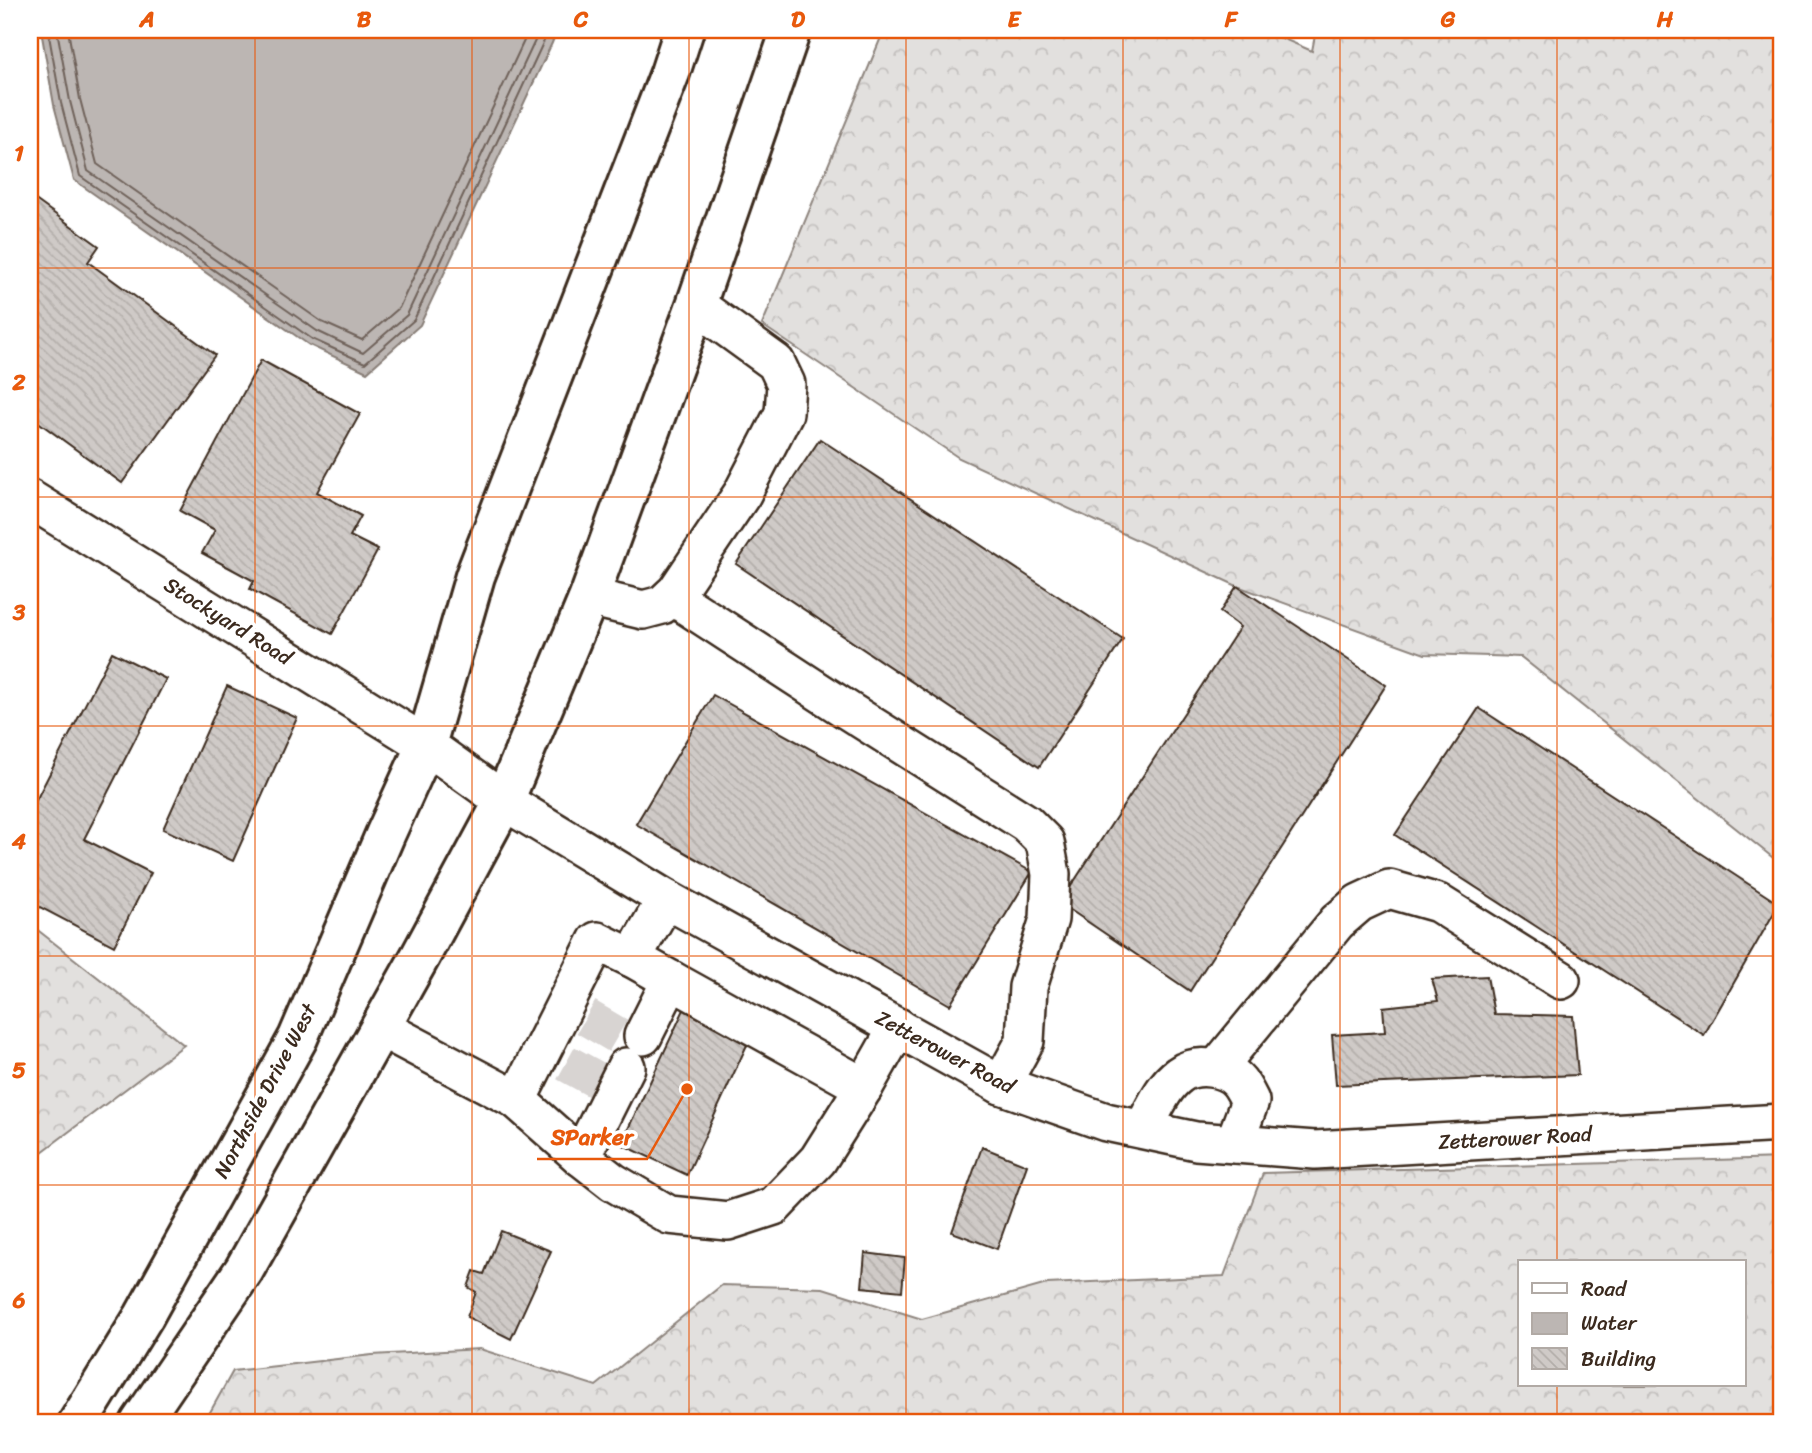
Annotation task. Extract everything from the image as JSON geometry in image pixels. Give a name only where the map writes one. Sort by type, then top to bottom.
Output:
[{"type":"main road","name":"Northside Drive West","points":[[78,1423],[144,1316],[298,1038],[426,745],[475,576],[670,73],[684,30]]},
{"type":"main road","points":[[140,1423],[244,1270],[381,1028],[504,800],[589,597],[696,305],[791,30]]},
{"type":"street","points":[[589,597],[643,610],[662,605],[672,596],[742,494],[783,413],[786,384],[776,363],[696,305]]},
{"type":"street","name":"Stockyard Road","points":[[30,499],[426,745]]},
{"type":"street","points":[[672,596],[1026,823],[1045,842],[1051,874],[1049,919],[1028,987],[1025,1041],[1001,1085]]},
{"type":"street","name":"Zetterower Road","points":[[426,745],[504,800],[666,899],[1001,1085],[1106,1122],[1196,1141],[1315,1150],[1782,1122]]},
{"type":"street","points":[[1217,1068],[1337,922],[1359,903],[1389,889],[1438,903],[1561,980]]},
{"type":"street","points":[[632,958],[666,899]]},
{"type":"street","points":[[517,1100],[554,1056],[575,1011],[597,941],[864,1087]]},
{"type":"street","points":[[581,1157],[620,1069],[671,980]]},
{"type":"street","points":[[381,1028],[517,1100],[613,1182],[669,1215],[728,1221],[774,1206],[818,1160],[898,1027]]},
{"type":"street","points":[[1143,1129],[1163,1092],[1179,1075],[1196,1067],[1217,1068],[1238,1079],[1250,1101],[1234,1144]]},
{"type":"green space","points":[[884,30],[1263,30],[1312,51],[1316,30],[1782,30],[1782,865],[1521,657],[1425,654],[1237,586],[959,458],[762,325]]},
{"type":"green space","points":[[30,924],[184,1045],[30,1161]]},
{"type":"green space","points":[[1782,1158],[1782,1423],[204,1423],[233,1371],[372,1355],[480,1349],[596,1386],[722,1285],[823,1288],[922,1319],[1047,1284],[1224,1276],[1263,1173]]},
{"type":"water","points":[[41,30],[557,30],[420,325],[367,372],[309,345],[74,180],[54,105]]},
{"type":"building","points":[[30,196],[99,246],[88,262],[215,355],[122,483],[30,416]]},
{"type":"building","points":[[261,360],[360,414],[317,492],[361,516],[350,536],[378,550],[332,634],[250,589],[254,581],[202,553],[215,530],[180,511]]},
{"type":"building","points":[[820,439],[1123,639],[1039,767],[736,564]]},
{"type":"building","points":[[1237,586],[1386,685],[1190,991],[1060,903],[1240,627],[1220,612]]},
{"type":"building","points":[[112,652],[166,679],[84,839],[151,873],[114,946],[30,902],[30,812]]},
{"type":"building","points":[[227,686],[297,718],[233,861],[163,829]]},
{"type":"building","points":[[713,695],[1032,872],[950,1005],[636,824]]},
{"type":"building","points":[[1479,708],[1779,904],[1704,1035],[1395,835]]},
{"type":"building","points":[[1487,976],[1494,1014],[1573,1016],[1578,1075],[1336,1085],[1332,1035],[1385,1032],[1383,1007],[1438,1001],[1432,979]]},
{"type":"building","points":[[687,1003],[752,1034],[687,1175],[621,1144]]},
{"type":"building","points":[[982,1147],[1027,1165],[997,1249],[952,1232]]},
{"type":"building","points":[[501,1231],[551,1251],[511,1339],[467,1317],[476,1292],[468,1287],[474,1271],[484,1274]]},
{"type":"building","points":[[865,1253],[905,1258],[902,1291],[862,1287]]},
{"type":"tunnel","points":[[586,1017],[637,1047]]},
{"type":"tunnel","points":[[566,1063],[597,1080]]},
{"type":"place","name":"SParker","points":[[687,1089]]}]
